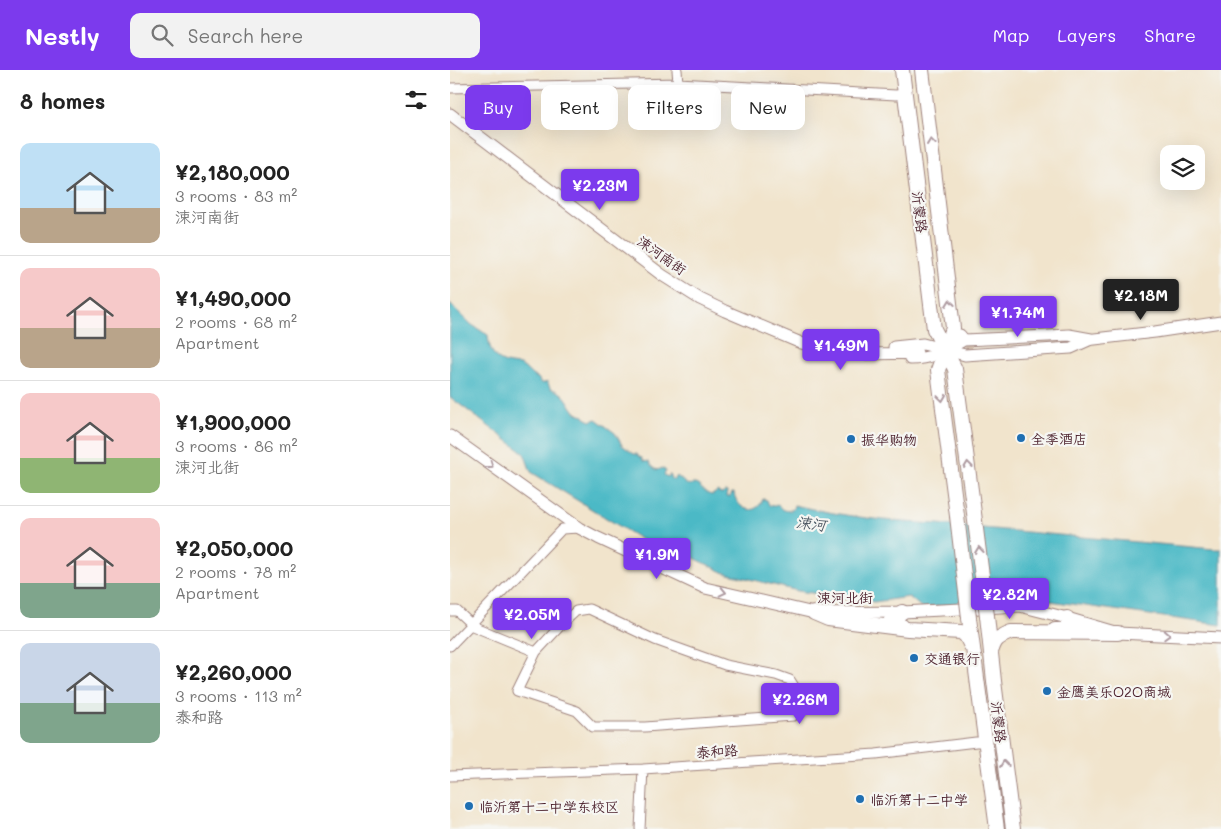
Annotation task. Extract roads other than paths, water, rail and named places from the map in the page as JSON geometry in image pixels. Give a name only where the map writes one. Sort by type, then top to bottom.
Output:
[{"type":"main road","name":"沂蒙路","points":[[902,70],[934,329],[955,369],[1013,829]]},
{"type":"main road","name":"沂蒙路","points":[[922,70],[952,328],[938,370],[973,651],[998,829]]},
{"type":"main road","name":"涑河南街","points":[[450,114],[662,275],[725,311],[801,343],[836,351],[867,354],[922,352],[932,356],[968,344]]},
{"type":"main road","points":[[952,328],[968,344],[1008,344],[1064,342],[1155,332],[1221,322]]},
{"type":"main road","points":[[934,329],[922,352],[938,370]]},
{"type":"main road","points":[[968,344],[1068,335],[1091,339]]},
{"type":"main road","points":[[945,351],[965,356],[1071,348],[1091,339]]},
{"type":"main road","name":"涑河北街","points":[[450,436],[580,528],[705,588],[814,613],[902,612],[1020,606],[1118,633],[1221,638]]},
{"type":"main road","points":[[902,612],[891,620],[893,624],[955,628],[969,618]]},
{"type":"main road","points":[[814,613],[828,619],[908,629],[961,632],[966,636],[973,651]]},
{"type":"main road","points":[[987,616],[998,630],[1064,630],[1070,624],[1067,618]]},
{"type":"main road","points":[[990,653],[995,641],[999,637],[1011,632],[1118,633]]},
{"type":"main road","points":[[1011,812],[1022,829]]},
{"type":"street","points":[[677,70],[678,83]]},
{"type":"street","points":[[450,88],[678,83],[905,94]]},
{"type":"street","points":[[557,512],[562,529]]},
{"type":"street","points":[[450,646],[562,529],[580,528]]},
{"type":"street","points":[[588,609],[656,640],[725,665],[776,675],[790,680],[795,688],[793,716],[645,727],[593,727],[577,711],[517,691],[536,652],[576,612],[588,609]]},
{"type":"street","points":[[450,611],[457,611],[470,625],[536,652]]},
{"type":"street","name":"泰和路","points":[[450,776],[643,769],[876,754],[985,742]]},
{"type":"street","points":[[640,829],[643,769]]},
{"type":"water","name":"涑河","points":[[450,304],[472,325],[488,335],[491,350],[497,358],[505,363],[522,366],[538,378],[541,383],[547,381],[550,388],[562,394],[577,413],[591,421],[596,419],[615,433],[622,445],[634,454],[637,454],[643,461],[649,462],[654,469],[662,468],[666,471],[664,475],[668,477],[670,474],[670,478],[674,480],[677,476],[686,484],[695,484],[712,495],[718,491],[722,494],[726,491],[726,497],[730,497],[734,493],[739,504],[747,509],[756,508],[763,499],[767,500],[769,505],[775,506],[778,504],[786,511],[793,509],[794,505],[902,522],[1221,549],[1221,625],[1036,599],[1005,598],[922,608],[909,597],[874,602],[798,591],[725,573],[690,556],[655,548],[531,472],[524,453],[450,397]]},
{"type":"tunnel","points":[[949,350],[972,348]]},
{"type":"place","name":"全季酒店","points":[[1021,438]]},
{"type":"place","name":"振华购物","points":[[851,439]]},
{"type":"place","name":"交通银行","points":[[914,658]]},
{"type":"place","name":"金鹰美乐O2O商城","points":[[1047,691]]},
{"type":"place","name":"临沂第十二中学","points":[[860,799]]},
{"type":"place","name":"临沂第十二中学东校区","points":[[469,806]]}]
